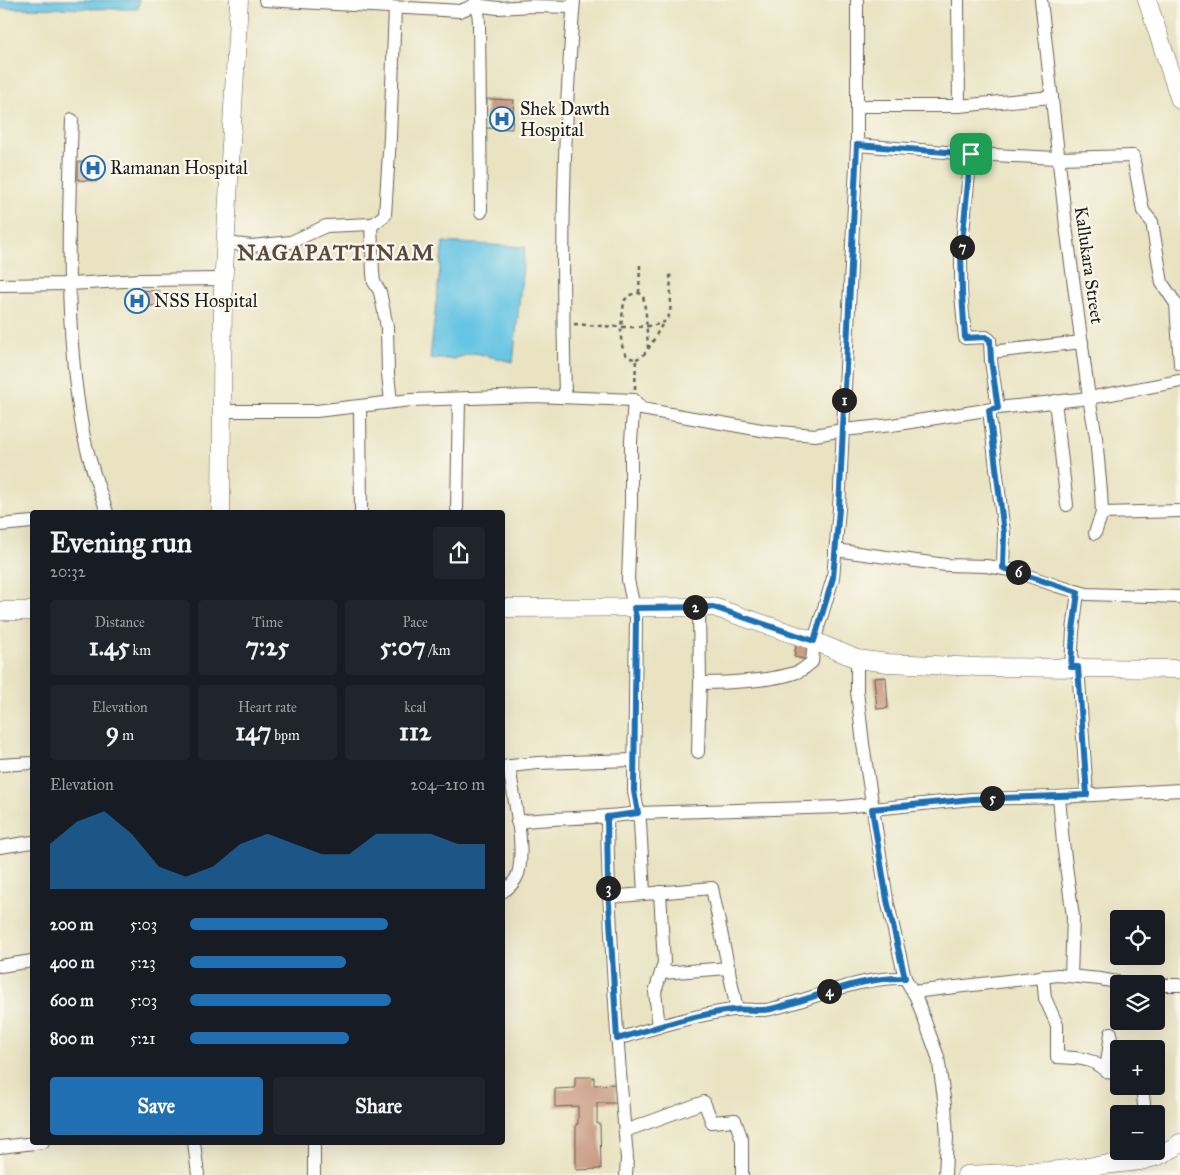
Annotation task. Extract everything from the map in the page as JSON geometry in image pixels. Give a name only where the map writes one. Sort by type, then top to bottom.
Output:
[{"type":"street","points":[[221,510],[224,279],[239,0]]},
{"type":"street","points":[[265,0],[460,11],[475,3],[498,8],[573,4],[564,209],[563,323],[565,396]]},
{"type":"street","points":[[700,683],[752,680],[801,671],[812,662],[814,641],[833,578],[839,509],[857,145],[857,0]]},
{"type":"street","points":[[958,0],[959,106]]},
{"type":"street","name":"Kallukara Street","points":[[1041,0],[1058,158],[1089,398],[1096,437],[1102,513],[1095,533]]},
{"type":"street","points":[[1147,0],[1180,100]]},
{"type":"street","points":[[475,3],[479,22],[480,212]]},
{"type":"street","points":[[226,243],[252,246],[291,242],[326,226],[371,224],[385,215],[395,8]]},
{"type":"street","points":[[857,106],[959,106],[1052,97]]},
{"type":"street","points":[[72,120],[69,284],[76,385],[82,424],[105,510]]},
{"type":"street","points":[[857,145],[971,154],[1058,158],[1133,156],[1143,211],[1152,222],[1162,282],[1176,304],[1180,364]]},
{"type":"street","points":[[971,154],[961,252],[965,338],[986,337],[990,340],[992,352],[993,409],[1004,533],[1003,568]]},
{"type":"street","points":[[371,224],[374,282],[380,292],[387,327],[388,374],[391,402]]},
{"type":"street","points":[[0,285],[224,279]]},
{"type":"street","points":[[992,352],[1082,342]]},
{"type":"street","points":[[222,411],[316,411],[391,402],[565,396],[634,400],[642,410],[766,431],[816,435],[993,409],[1089,398],[1180,381]]},
{"type":"street","points":[[457,508],[459,400]]},
{"type":"street","points":[[634,400],[631,441],[628,580],[636,617],[634,791],[638,813],[644,894]]},
{"type":"street","points":[[1055,401],[1067,505]]},
{"type":"street","points":[[360,406],[361,510]]},
{"type":"street","points":[[1102,513],[1180,511]]},
{"type":"street","points":[[0,525],[30,522]]},
{"type":"street","points":[[835,550],[946,565],[1003,568],[1087,594],[1180,597]]},
{"type":"street","points":[[1078,592],[1073,631],[1074,667],[1087,795]]},
{"type":"street","points":[[698,752],[700,607]]},
{"type":"street","points":[[505,608],[713,607],[814,641],[857,658],[888,663],[979,667],[1180,669]]},
{"type":"street","points":[[0,611],[30,611]]},
{"type":"street","points":[[857,658],[857,691],[872,807],[887,900],[905,978],[913,992],[938,1057],[945,1105],[947,1138],[945,1175]]},
{"type":"street","points":[[505,890],[513,883],[519,866],[519,833],[506,766],[634,760]]},
{"type":"street","points":[[0,766],[30,763]]},
{"type":"street","points":[[517,822],[607,817],[638,813],[872,807],[972,799],[1059,797],[1180,790]]},
{"type":"street","points":[[1059,797],[1073,917],[1071,976]]},
{"type":"street","points":[[607,817],[609,897],[626,1175]]},
{"type":"street","points":[[0,847],[30,842]]},
{"type":"street","points":[[609,897],[712,888],[737,1010]]},
{"type":"street","points":[[659,1027],[655,992],[664,963],[660,892]]},
{"type":"street","points":[[0,966],[30,961]]},
{"type":"street","points":[[661,973],[729,968]]},
{"type":"street","points":[[1043,976],[1045,998],[1057,1025],[1057,1058],[1077,1058],[1091,1061],[1110,1072]]},
{"type":"street","points":[[913,992],[1043,976],[1071,976],[1110,981]]},
{"type":"street","points":[[617,1039],[690,1018],[737,1010],[769,1010],[853,984],[876,979],[905,978]]},
{"type":"street","points":[[1165,985],[1180,985]]},
{"type":"street","points":[[1106,1071],[1111,1033]]},
{"type":"street","points":[[624,1131],[704,1102],[712,1122],[735,1120],[742,1140],[742,1175]]},
{"type":"street","points":[[1165,1151],[1174,1148],[1180,1143]]},
{"type":"street","points":[[0,1147],[30,1144]]},
{"type":"street","points":[[194,1145],[198,1175]]},
{"type":"street","points":[[314,1145],[314,1175]]},
{"type":"street","points":[[966,1175],[1049,1170],[1142,1160]]},
{"type":"path","points":[[640,265],[639,293],[643,296],[648,349]]},
{"type":"path","points":[[639,293],[631,294],[625,299],[621,336],[623,350],[628,358],[636,359],[640,358],[648,349],[662,323],[668,318],[670,311],[670,271]]},
{"type":"path","points":[[563,323],[622,326],[647,326],[662,323]]},
{"type":"path","points":[[634,400],[636,359]]},
{"type":"water","points":[[0,0],[139,0],[138,9],[0,8]]},
{"type":"water","points":[[443,242],[525,247],[513,362],[475,353],[452,359],[430,359]]},
{"type":"building","points":[[487,99],[514,100],[512,129],[486,128]]},
{"type":"building","points":[[78,162],[97,162],[97,181],[78,180]]},
{"type":"building","points":[[131,290],[159,291],[159,306],[130,305]]},
{"type":"building","points":[[797,640],[811,643],[808,660],[794,657]]},
{"type":"building","points":[[886,677],[888,708],[877,709],[874,678]]},
{"type":"building","points":[[575,1077],[594,1077],[594,1085],[616,1084],[617,1103],[597,1103],[597,1124],[600,1124],[601,1169],[576,1170],[578,1106],[555,1107],[555,1089],[575,1088]]},
{"type":"place","name":"Shek Dawth Hospital","points":[[502,119]]},
{"type":"place","name":"Ramanan Hospital","points":[[93,168]]},
{"type":"place","name":"NSS Hospital","points":[[137,301]]},
{"type":"district","name":"NAGAPATTINAM","points":[[336,252]]},
{"type":"route","points":[[857,145],[971,154],[966,218],[961,252],[965,338],[986,337],[990,340],[992,352],[991,360],[998,408],[989,410],[1004,533],[1003,568],[1078,592],[1071,667],[1078,667],[1087,795],[972,799],[872,809],[887,900],[905,978],[876,979],[853,984],[769,1010],[734,1010],[690,1018],[617,1039],[608,887],[607,817],[638,813],[634,791],[636,617],[634,608],[713,607],[814,641],[833,578],[839,509],[857,145]]}]
